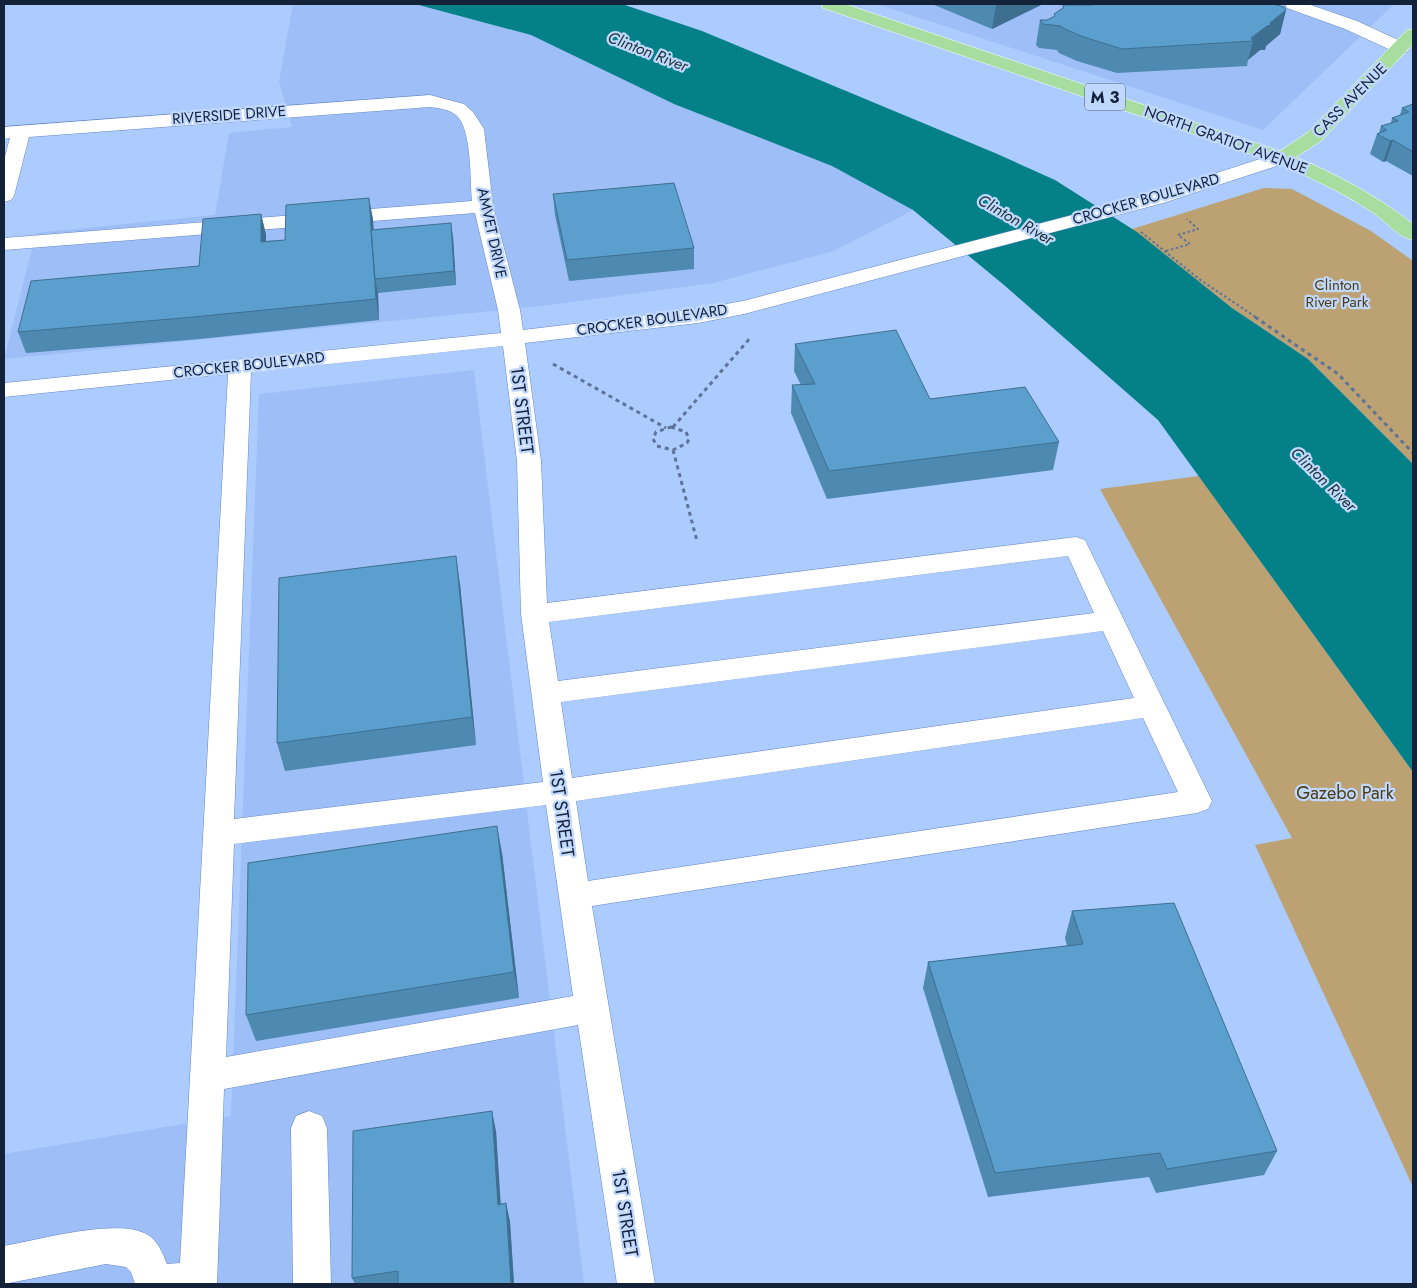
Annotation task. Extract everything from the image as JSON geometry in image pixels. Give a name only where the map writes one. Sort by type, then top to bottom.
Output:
[{"type":"main road","name":"NORTH GRATIOT AVENUE","points":[[829,4],[1282,158],[1324,176],[1380,208],[1413,234]]},
{"type":"main road","name":"CASS AVENUE","points":[[1282,158],[1314,137],[1409,45]]},
{"type":"street","points":[[1293,4],[1409,45]]},
{"type":"street","name":"RIVERSIDE DRIVE","points":[[12,132],[410,101],[430,100],[455,105]]},
{"type":"street","name":"AMVET DRIVE","points":[[455,105],[465,112],[476,129],[483,206],[509,310],[512,338]]},
{"type":"street","points":[[4,196],[12,132]]},
{"type":"street","name":"CROCKER BOULEVARD","points":[[4,390],[512,338],[698,316],[744,307],[1156,199],[1282,158]]},
{"type":"street","points":[[4,244],[483,206]]},
{"type":"street","name":"1ST STREET","points":[[512,338],[529,461],[534,614],[574,896],[636,1284]]},
{"type":"street","points":[[158,1284],[198,1283],[240,365]]},
{"type":"street","points":[[534,614],[1076,546],[1197,802],[574,896]]},
{"type":"street","points":[[546,693],[1112,620]]},
{"type":"street","points":[[220,833],[559,792],[1152,706]]},
{"type":"street","points":[[208,1076],[592,1008]]},
{"type":"street","points":[[309,1128],[312,1284]]},
{"type":"street","points":[[4,1265],[106,1246],[136,1249],[147,1262],[154,1284]]},
{"type":"path","points":[[1165,252],[1190,244],[1178,235],[1198,229],[1185,218]]},
{"type":"path","points":[[1137,228],[1199,279],[1338,374],[1413,452]]},
{"type":"path","points":[[673,427],[751,336]]},
{"type":"path","points":[[552,364],[666,428]]},
{"type":"path","points":[[673,427],[686,432],[689,439],[684,446],[673,450],[662,448],[654,443],[653,439],[656,432],[666,428],[673,427]]},
{"type":"path","points":[[673,450],[698,541]]},
{"type":"shaded area","points":[[293,4],[415,4],[531,35],[674,104],[832,166],[913,210],[834,251],[713,283],[542,306],[4,359],[36,233],[215,215],[229,133],[292,127],[279,82]]},
{"type":"shaded area","points":[[877,4],[1394,4],[1263,130]]},
{"type":"shaded area","points":[[474,370],[584,1284],[4,1284],[4,1154],[231,1116],[259,394]]},
{"type":"green space","name":"Clinton River Park","points":[[1264,188],[1292,189],[1371,231],[1413,261],[1413,464],[1308,359],[1232,308],[1132,229]]},
{"type":"green space","name":"Gazebo Park","points":[[1199,476],[1413,772],[1413,1187],[1255,845],[1292,838],[1100,489]]},
{"type":"water","name":"Clinton River","points":[[415,4],[622,4],[702,31],[995,153],[1055,180],[1137,232],[1232,308],[1308,359],[1413,464],[1413,772],[1158,420],[1004,285],[913,210],[832,166],[674,104],[531,35]]},
{"type":"building","points":[[1273,4],[1284,7],[1286,10],[1270,23],[1271,25],[1251,38],[1253,41],[1122,49],[1081,36],[1061,26],[1043,24],[1040,20],[1047,20],[1055,16],[1054,14],[1063,8],[1064,5]]},
{"type":"building","points":[[1413,104],[1413,152],[1393,140],[1390,141],[1377,134],[1387,130],[1381,126],[1398,121],[1392,118],[1409,112],[1402,108]]},
{"type":"building","points":[[674,183],[694,248],[567,260],[553,194]]},
{"type":"building","points":[[369,198],[376,299],[18,332],[31,281],[199,266],[203,219],[261,214],[261,242],[285,240],[286,205]]},
{"type":"building","points":[[451,223],[454,271],[375,279],[371,230]]},
{"type":"building","points":[[896,330],[930,399],[1025,387],[1059,442],[829,471],[792,385],[815,384],[795,344]]},
{"type":"building","points":[[456,556],[472,717],[277,743],[279,578]]},
{"type":"building","points":[[497,826],[514,972],[246,1015],[248,863]]},
{"type":"building","points":[[1174,903],[1277,1151],[1167,1169],[1160,1153],[995,1173],[928,962],[1083,944],[1072,911]]},
{"type":"building","points":[[492,1111],[498,1205],[506,1203],[511,1284],[398,1284],[398,1271],[352,1278],[353,1131]]}]
